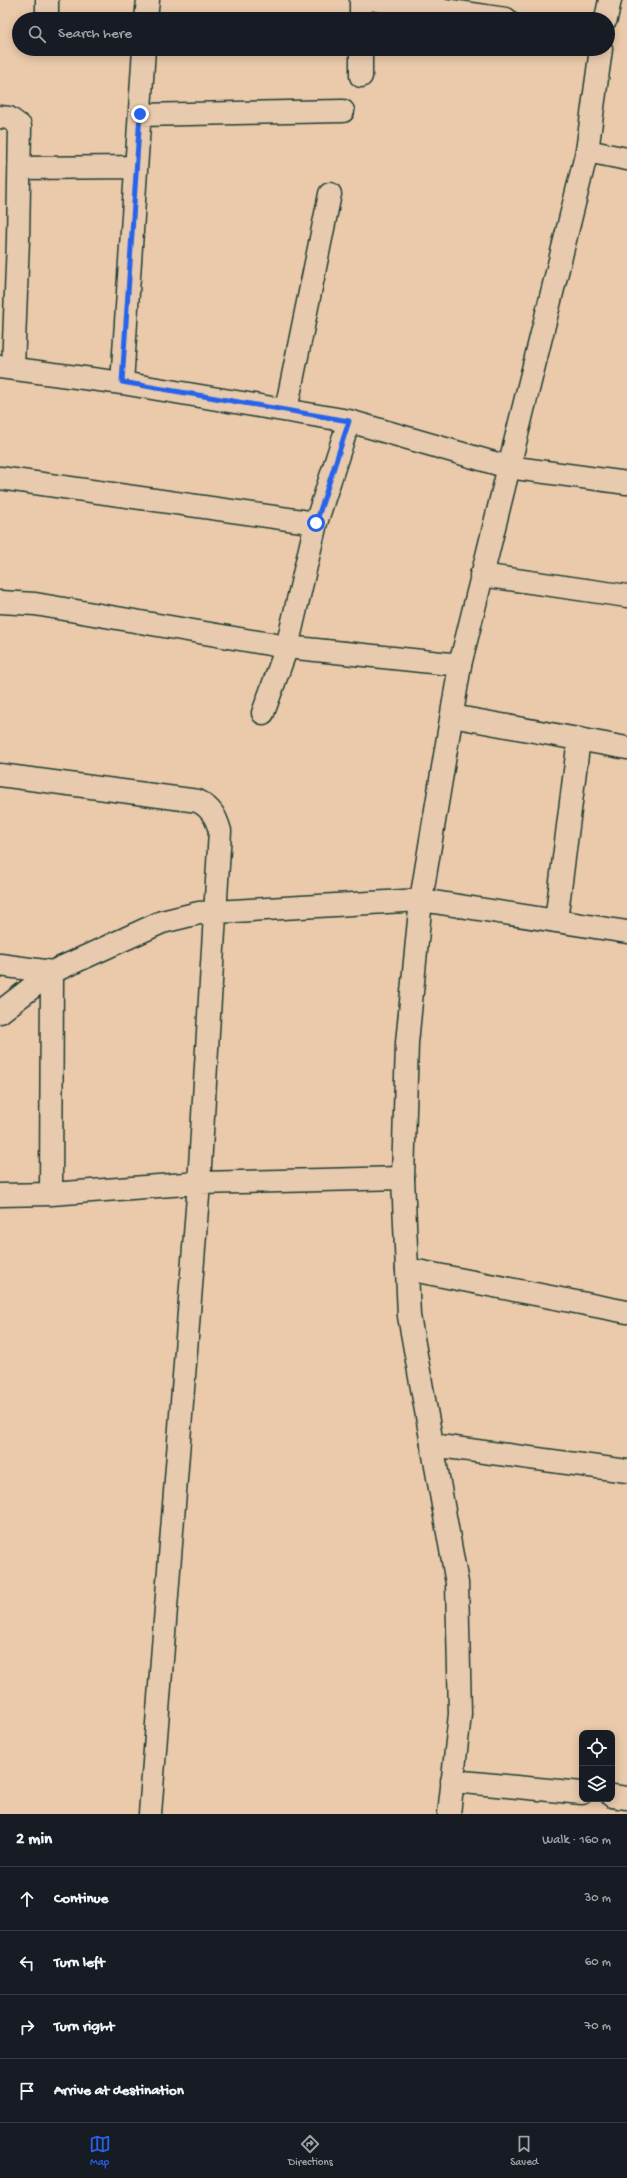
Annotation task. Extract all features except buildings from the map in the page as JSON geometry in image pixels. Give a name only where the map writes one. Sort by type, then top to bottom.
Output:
[{"type":"street","points":[[47,0],[47,12]]},
{"type":"street","points":[[147,12],[148,0]]},
{"type":"street","points":[[361,0],[361,12]]},
{"type":"street","points":[[376,0],[462,12]]},
{"type":"street","points":[[607,12],[610,0]]},
{"type":"street","points":[[122,382],[144,56]]},
{"type":"street","points":[[361,56],[361,76]]},
{"type":"street","points":[[449,1814],[460,1714],[457,1583],[409,1316],[403,1178],[407,1042],[420,900],[460,665],[587,150],[600,56]]},
{"type":"street","points":[[140,114],[343,111]]},
{"type":"street","points":[[0,117],[8,118],[20,126],[20,168],[9,239],[6,367],[122,382],[349,421],[508,467],[627,483]]},
{"type":"street","points":[[587,150],[627,159]]},
{"type":"street","points":[[20,168],[136,167]]},
{"type":"street","points":[[286,410],[330,194]]},
{"type":"street","points":[[263,713],[287,648],[316,523],[349,421]]},
{"type":"street","points":[[0,478],[316,523]]},
{"type":"street","points":[[481,575],[627,596]]},
{"type":"street","points":[[0,602],[35,604],[287,648],[460,665]]},
{"type":"street","points":[[452,716],[627,748]]},
{"type":"street","points":[[556,921],[579,739]]},
{"type":"street","points":[[0,775],[198,801],[208,807],[216,816],[220,831],[199,1184],[150,1814]]},
{"type":"street","points":[[0,1012],[52,972],[162,922],[199,913],[420,900],[627,932]]},
{"type":"street","points":[[0,965],[52,972]]},
{"type":"street","points":[[51,1194],[52,972]]},
{"type":"street","points":[[0,1195],[51,1194],[199,1184],[403,1178]]},
{"type":"street","points":[[407,1269],[627,1312]]},
{"type":"street","points":[[432,1444],[627,1471]]},
{"type":"street","points":[[452,1781],[579,1793]]},
{"type":"street","points":[[615,1796],[627,1798]]},
{"type":"route","points":[[140,114],[122,382],[349,421],[316,523]]}]
